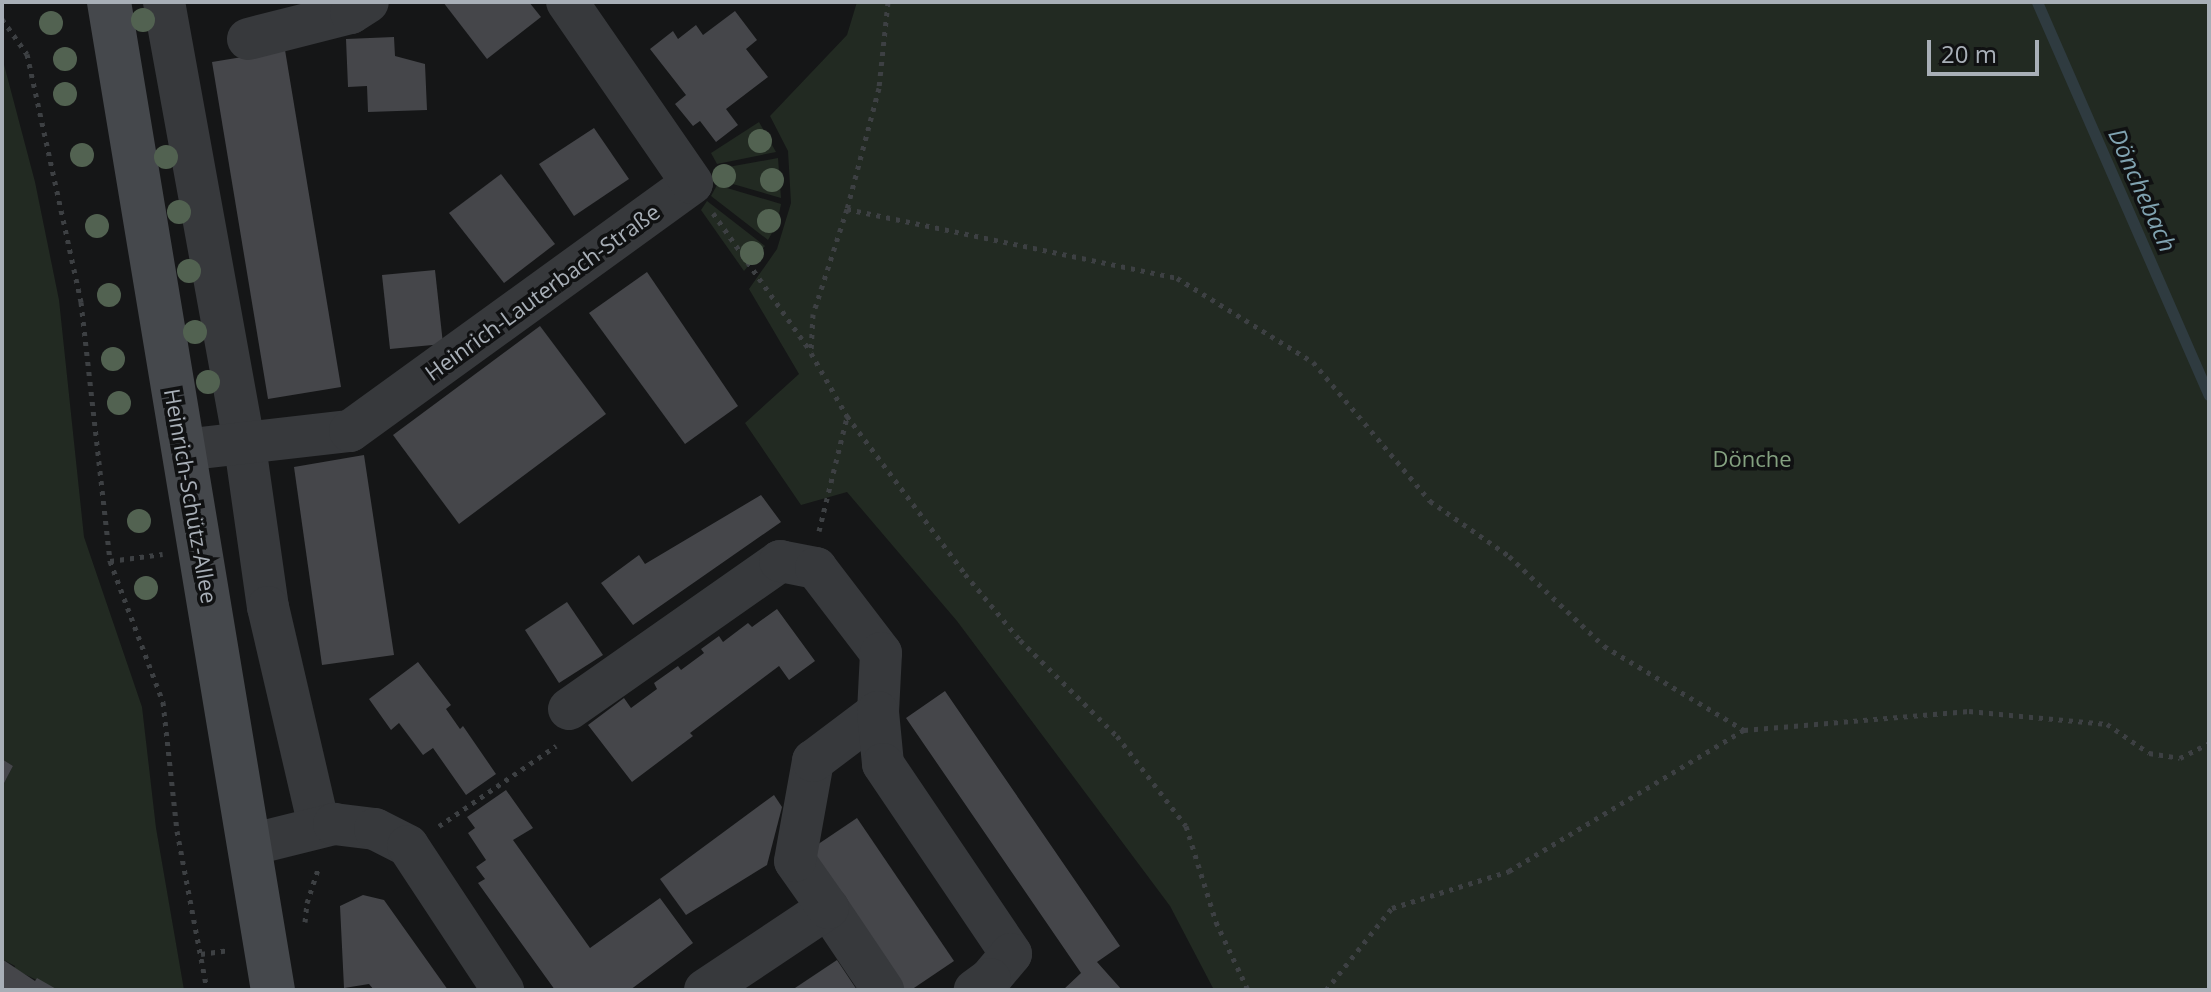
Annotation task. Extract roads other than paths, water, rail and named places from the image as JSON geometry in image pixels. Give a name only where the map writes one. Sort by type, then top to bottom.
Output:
[{"type":"main road","name":"Heinrich-Schütz-Allee","points":[[109,2],[273,990]]},
{"type":"street","points":[[164,2],[245,446],[268,607],[319,826]]},
{"type":"street","points":[[248,39],[351,13],[368,2]]},
{"type":"street","name":"Heinrich-Lauterbach-Straße","points":[[183,450],[245,446],[350,431],[692,183],[567,2]]},
{"type":"street","points":[[120,56],[174,49]]},
{"type":"street","points":[[569,709],[780,561],[816,568],[881,653],[878,712],[883,764],[1011,954],[990,979],[975,990]]},
{"type":"street","points":[[878,712],[813,761],[795,861],[883,990]]},
{"type":"street","points":[[249,845],[334,824],[375,829],[408,846],[503,990]]},
{"type":"street","points":[[705,990],[828,908]]},
{"type":"waterway","name":"Dönchebach","points":[[2037,2],[2209,395]]},
{"type":"park label","name":"Dönche","points":[[1752,459]]}]
